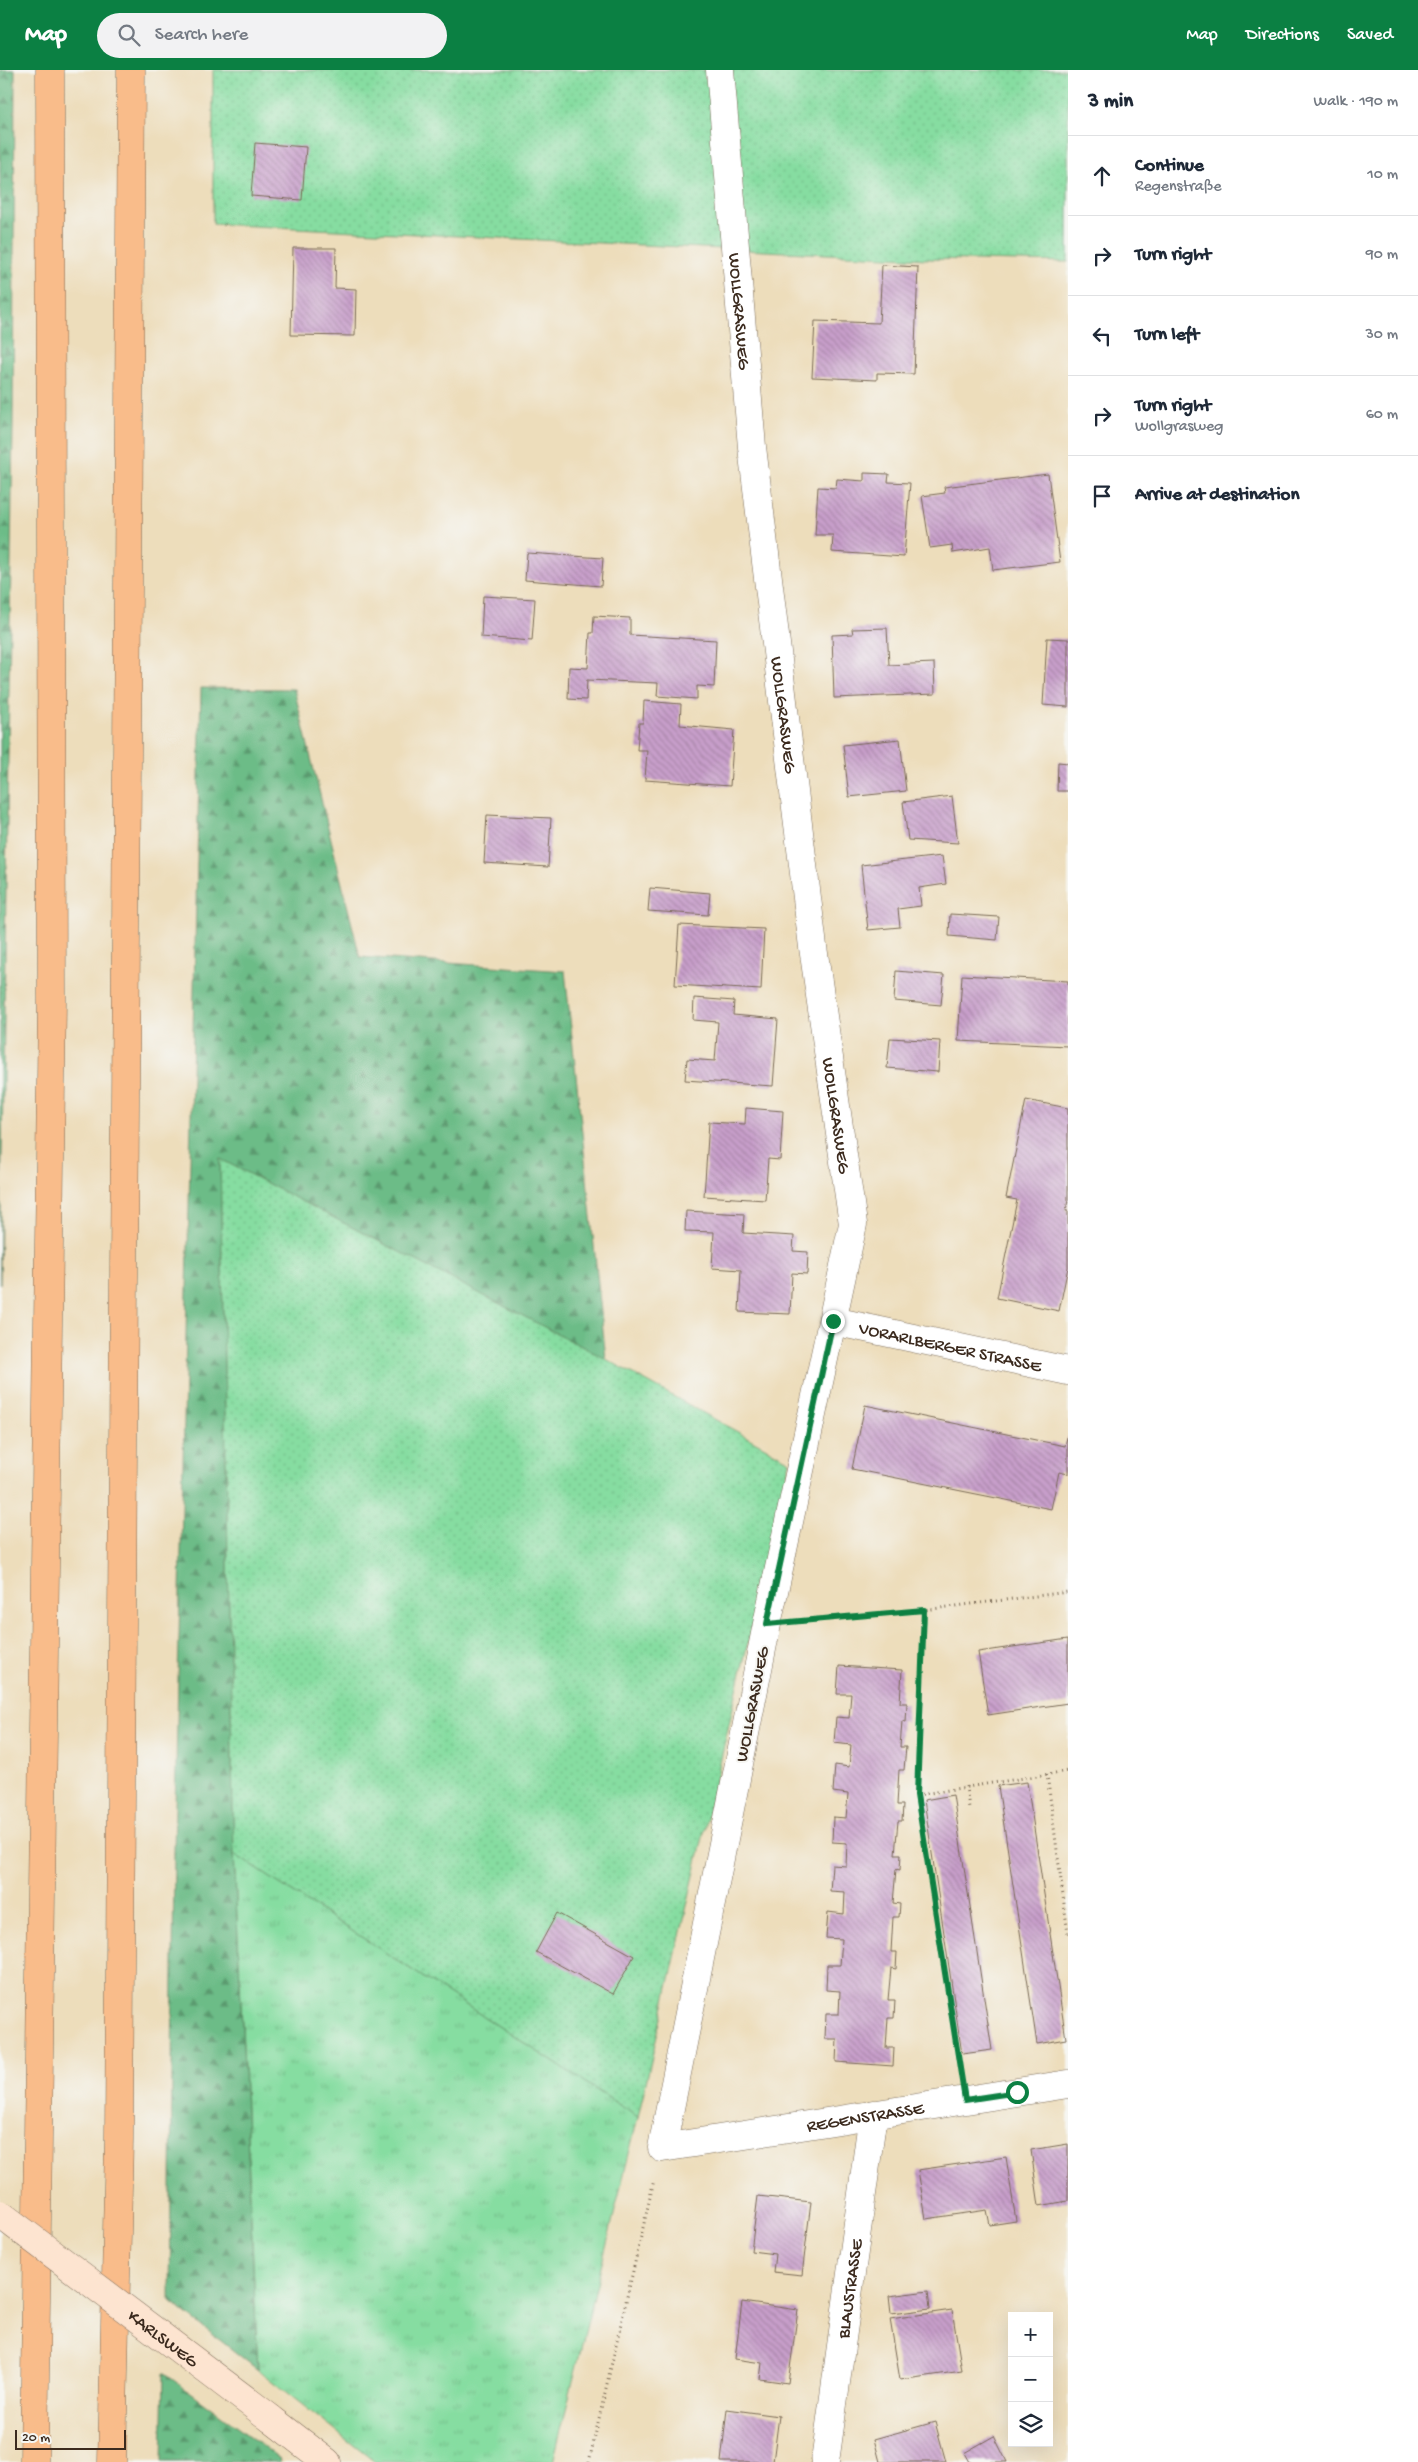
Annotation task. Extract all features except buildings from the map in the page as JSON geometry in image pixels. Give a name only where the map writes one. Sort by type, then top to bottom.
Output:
[{"type":"highway","points":[[34,2462],[52,999],[50,70]]},
{"type":"highway","points":[[112,2462],[119,2130],[131,70]]},
{"type":"street","name":"WOLLGRASWEG","points":[[662,2148],[767,1624],[853,1224],[813,947],[752,447],[720,70]]},
{"type":"street","name":"VORARLBERGER STRASSE","points":[[833,1321],[1068,1371]]},
{"type":"street","name":"REGENSTRASSE","points":[[662,2148],[1068,2084]]},
{"type":"street","name":"BLAUSTRASSE","points":[[825,2462],[873,2114]]},
{"type":"street","name":"KARLSWEG","points":[[0,2214],[327,2462]]},
{"type":"path","points":[[767,1624],[924,1610],[1068,1592]]},
{"type":"path","points":[[924,1610],[917,1795],[965,2100]]},
{"type":"path","points":[[917,1795],[1068,1771]]},
{"type":"path","points":[[1046,1774],[1068,1934]]},
{"type":"path","points":[[966,1786],[970,1808]]},
{"type":"path","points":[[589,2462],[662,2148]]},
{"type":"green space","points":[[0,70],[15,70],[13,428],[0,1284]]},
{"type":"green space","points":[[213,70],[1068,70],[1068,262],[928,259],[213,224]]},
{"type":"green space","points":[[201,688],[294,689],[360,957],[565,971],[606,1359],[220,1159],[234,1854],[258,2370],[170,2301],[174,1851]]},
{"type":"green space","points":[[220,1159],[606,1359],[790,1461],[638,2117],[234,1854]]},
{"type":"green space","points":[[234,1854],[638,2117],[553,2462],[375,2462],[258,2370]]},
{"type":"green space","points":[[164,2373],[280,2459],[280,2462],[162,2462]]},
{"type":"route","points":[[833,1321],[767,1624],[924,1610],[917,1795],[965,2100],[1017,2092]]}]
